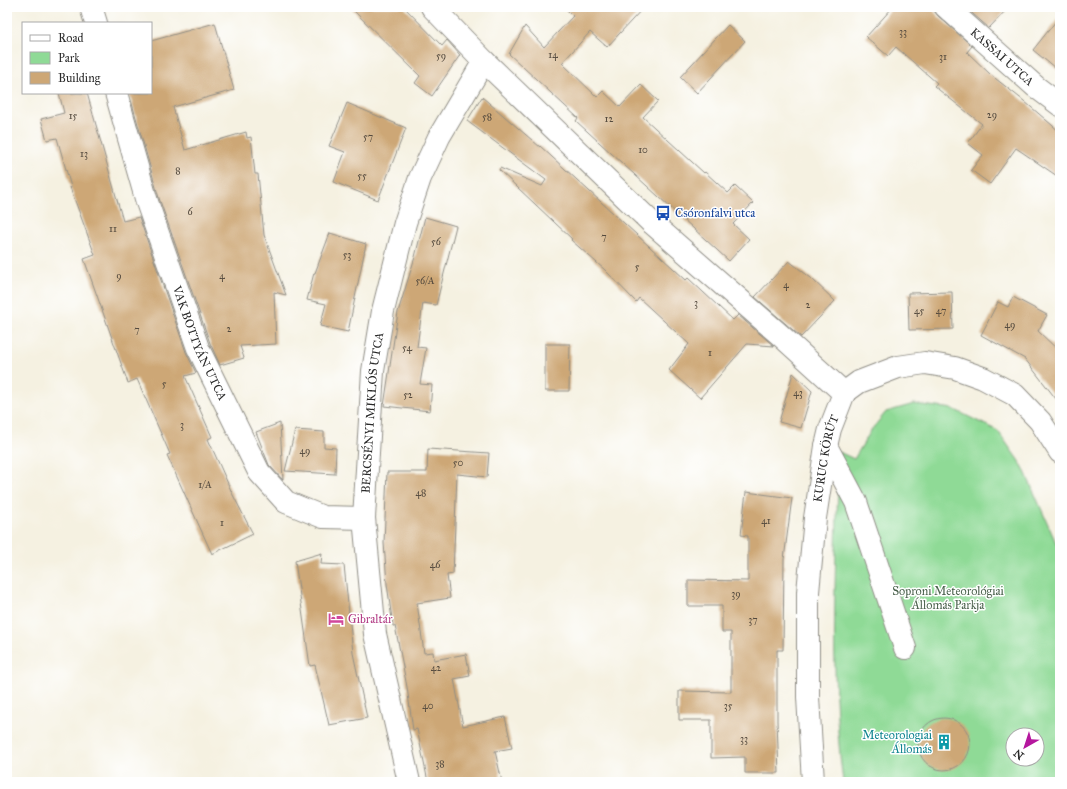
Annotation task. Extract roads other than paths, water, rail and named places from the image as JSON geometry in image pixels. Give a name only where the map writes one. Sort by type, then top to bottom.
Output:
[{"type":"street","points":[[91,7],[96,22]]},
{"type":"street","points":[[432,7],[484,61],[653,224],[844,393],[859,382],[898,366],[925,363],[955,368],[982,378],[1015,395],[1040,421],[1060,452]]},
{"type":"street","name":"KASSAI UTCA","points":[[946,7],[1036,87],[1060,105]]},
{"type":"street","name":"BERCSÉNYI MIKLÓS UTCA","points":[[409,782],[375,634],[364,518],[373,371],[383,311],[405,223],[420,178],[439,137],[484,61]]},
{"type":"street","name":"VAK BOTTYÁN UTCA","points":[[116,94],[147,202],[198,348],[259,472],[286,502],[323,517],[364,518]]},
{"type":"street","name":"KURUC KÖRÚT","points":[[813,782],[808,697],[808,592],[815,518],[826,446],[830,429],[844,393]]},
{"type":"street","points":[[826,446],[856,502],[905,648]]},
{"type":"place","name":"Csóronfalvi utca","points":[[663,213]]},
{"type":"place","name":"Gibraltár","points":[[336,619]]},
{"type":"place","name":"Meteorologiai Állomás","points":[[944,742]]},
{"type":"park label","name":"Soproni Meteorológiai Állomás Parkja","points":[[948,598]]}]
